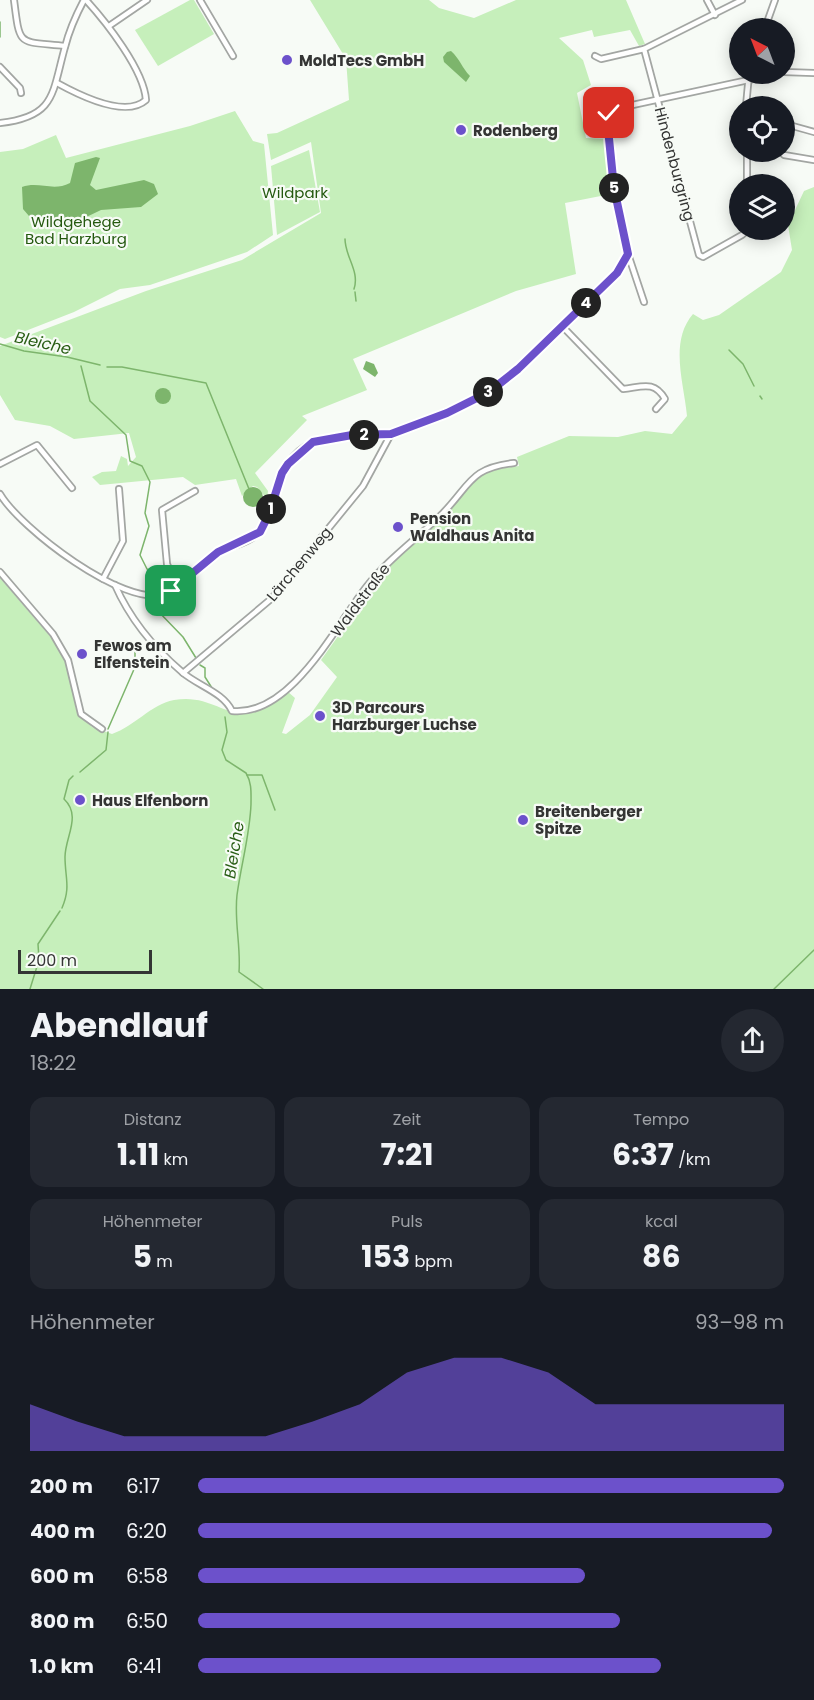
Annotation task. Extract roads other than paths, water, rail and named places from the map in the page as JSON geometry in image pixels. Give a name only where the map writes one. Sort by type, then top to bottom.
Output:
[{"type":"street","points":[[14,0],[19,36],[24,42],[65,46]]},
{"type":"street","points":[[0,123],[19,121],[38,112],[50,98],[57,84],[65,46],[85,0],[109,26],[139,79],[146,99],[144,103],[128,106],[103,104],[57,84]]},
{"type":"street","points":[[109,26],[147,0]]},
{"type":"street","points":[[200,0],[233,56]]},
{"type":"street","points":[[707,0],[715,15]]},
{"type":"street","points":[[595,56],[601,59],[644,49],[742,0]]},
{"type":"street","points":[[769,18],[775,0]]},
{"type":"street","points":[[644,49],[657,99],[619,106],[609,113],[607,119],[614,188],[628,254],[644,302]]},
{"type":"street","points":[[0,68],[20,88],[21,93]]},
{"type":"street","points":[[795,72],[814,73]]},
{"type":"street","name":"Hindenburgring","points":[[729,81],[657,99],[699,255],[703,256],[734,240]]},
{"type":"street","points":[[795,127],[814,132]]},
{"type":"street","points":[[795,157],[814,160]]},
{"type":"street","points":[[0,494],[16,515],[45,540],[103,579],[115,585],[157,595],[177,587],[218,552],[260,532],[269,514],[282,473],[288,464],[313,442],[352,435],[391,434],[447,413],[489,392],[518,369],[617,273],[628,254]]},
{"type":"street","points":[[562,326],[622,389],[653,386],[658,388],[665,399],[656,409]]},
{"type":"street","name":"Lärchenweg","points":[[183,673],[271,599],[363,486],[391,434]]},
{"type":"street","points":[[0,464],[37,445],[72,488]]},
{"type":"street","name":"Waldstraße","points":[[183,673],[228,701],[232,711],[253,711],[273,701],[323,650],[367,587],[394,556],[443,512],[474,475],[485,468],[514,462]]},
{"type":"street","points":[[103,579],[123,541],[119,489]]},
{"type":"street","points":[[177,587],[167,564],[162,510],[195,491]]},
{"type":"street","points":[[0,572],[53,634],[68,660],[81,714],[102,729]]},
{"type":"street","points":[[115,585],[133,619],[183,673]]},
{"type":"waterway","name":"Bleiche","points":[[0,22],[0,37]]},
{"type":"waterway","points":[[345,239],[354,270],[354,289]]},
{"type":"waterway","points":[[355,292],[356,301]]},
{"type":"waterway","name":"Bleiche","points":[[0,344],[24,351],[67,357],[100,365]]},
{"type":"waterway","points":[[729,350],[743,364],[754,386]]},
{"type":"waterway","name":"Bleiche","points":[[81,366],[90,401],[126,435],[130,461],[142,466],[150,482],[145,513],[149,526],[140,555],[147,569],[162,576],[161,588]]},
{"type":"waterway","points":[[107,367],[122,367],[206,383],[249,489]]},
{"type":"waterway","name":"Bleiche","points":[[158,601],[156,609],[183,637],[196,658]]},
{"type":"waterway","points":[[108,729],[135,667],[135,651]]},
{"type":"waterway","name":"Bleiche","points":[[200,665],[205,668],[205,677],[212,688]]},
{"type":"waterway","name":"Bleiche","points":[[225,717],[227,732],[222,750],[226,760],[246,773],[251,792],[249,827],[236,905],[239,972],[263,989]]},
{"type":"waterway","points":[[80,772],[106,750],[108,732]]},
{"type":"waterway","points":[[247,775],[262,775],[275,810]]},
{"type":"waterway","points":[[62,908],[67,888],[65,857],[72,820],[72,812],[64,799],[69,780],[73,776]]},
{"type":"waterway","points":[[30,989],[39,960],[38,944],[60,911]]},
{"type":"waterway","points":[[774,989],[814,950]]},
{"type":"place","name":"MoldTecs GmbH","points":[[287,60]]},
{"type":"place","name":"Rodenberg","points":[[461,130]]},
{"type":"place","name":"Pension Waldhaus Anita","points":[[398,527]]},
{"type":"place","name":"Fewos am Elfenstein","points":[[82,654]]},
{"type":"place","name":"3D Parcours Harzburger Luchse","points":[[320,716]]},
{"type":"place","name":"Haus Elfenborn","points":[[80,800]]},
{"type":"place","name":"Breitenberger Spitze","points":[[523,820]]},
{"type":"park label","name":"Wildpark","points":[[295,192]]},
{"type":"park label","name":"Wildgehege Bad Harzburg","points":[[76,230]]}]
